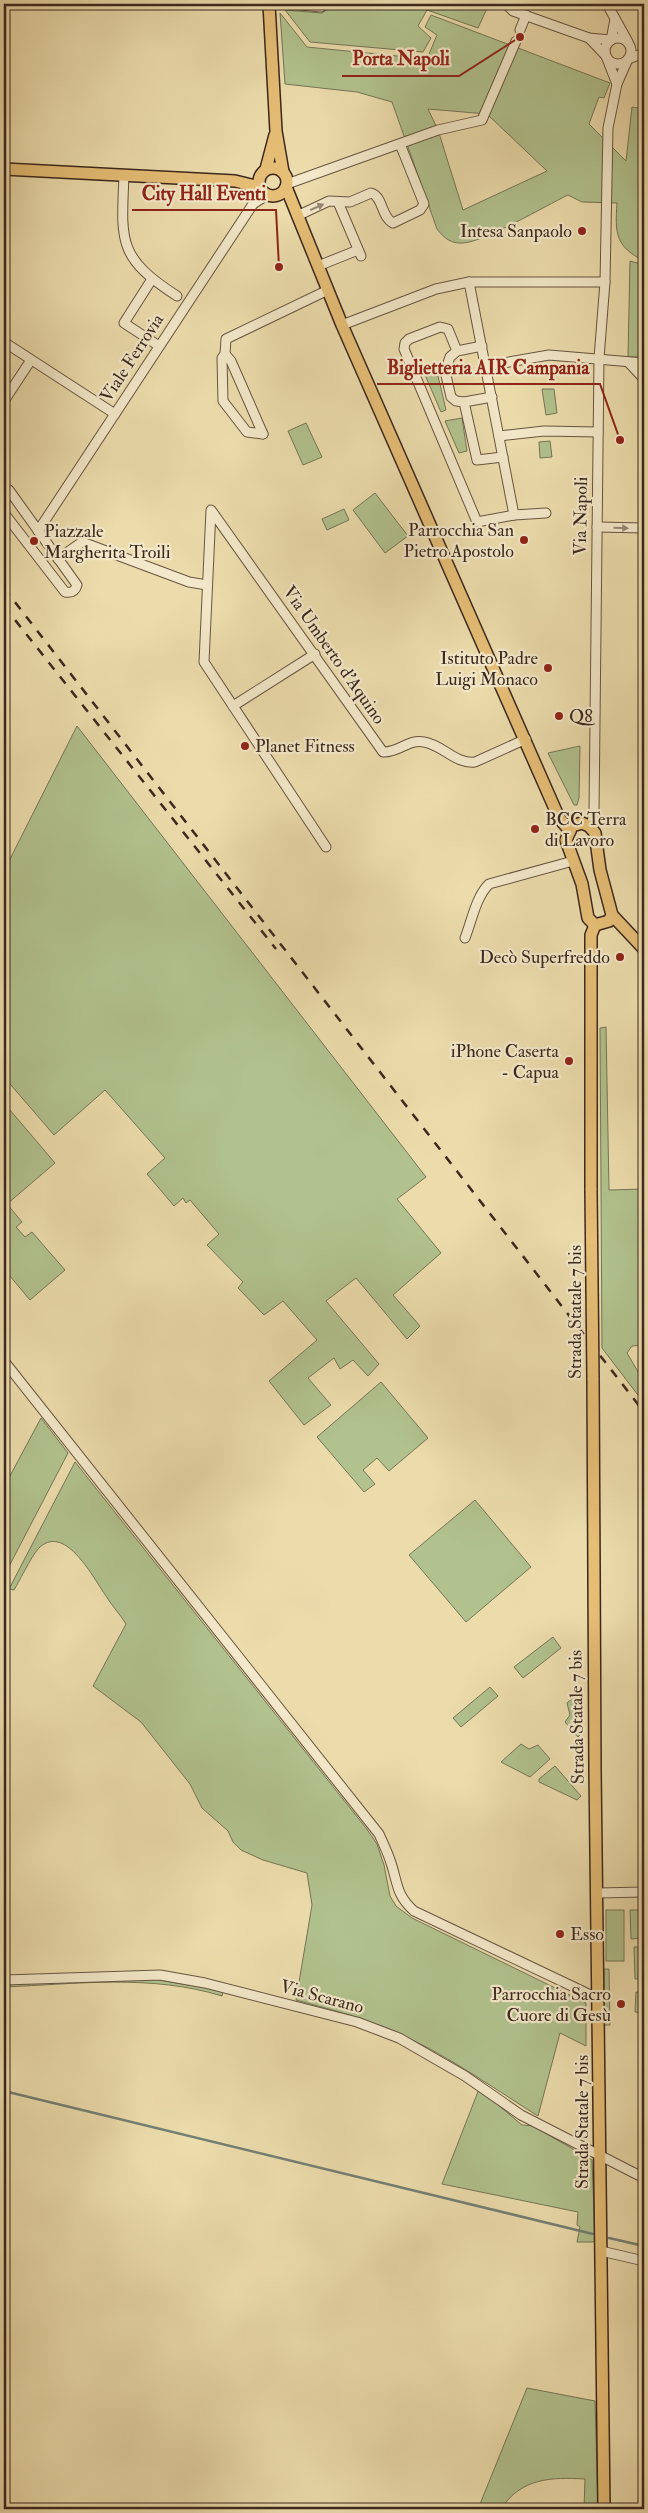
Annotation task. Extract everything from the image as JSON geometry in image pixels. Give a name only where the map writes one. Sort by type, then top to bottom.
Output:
[{"type":"main road","points":[[270,4],[276,131],[287,186],[296,214],[342,325],[559,818],[570,831]]},
{"type":"main road","points":[[276,131],[263,172],[265,191],[296,214]]},
{"type":"main road","points":[[235,181],[277,168],[284,172]]},
{"type":"main road","points":[[4,169],[235,181],[265,191],[282,193],[287,186]]},
{"type":"main road","points":[[612,915],[609,921],[594,925],[588,918],[582,884],[566,840],[572,826],[582,823],[591,828],[595,833],[600,870],[612,915],[644,949]]},
{"type":"main road","name":"Strada Statale 7 bis","points":[[594,925],[591,935],[591,1190],[595,1760],[604,2509]]},
{"type":"street","points":[[291,4],[321,7],[325,4]]},
{"type":"street","points":[[506,4],[513,10],[588,38],[611,40],[622,38],[644,52]]},
{"type":"street","points":[[607,4],[631,51],[617,84]]},
{"type":"street","points":[[520,30],[526,15]]},
{"type":"street","points":[[616,19],[611,40],[606,47],[606,56],[617,84]]},
{"type":"street","points":[[588,38],[614,63],[619,64],[644,52]]},
{"type":"street","points":[[287,186],[438,130],[482,120],[487,114],[515,44]]},
{"type":"street","name":"Via Napoli","points":[[591,828],[594,812],[599,358],[605,282],[608,128],[617,84]]},
{"type":"street","points":[[296,214],[329,201],[350,202],[374,193],[385,216],[394,223],[423,207],[424,204],[402,143]]},
{"type":"street","points":[[124,176],[123,233],[129,251],[139,268],[178,296]]},
{"type":"street","name":"Viale Ferrovia","points":[[38,531],[253,204],[265,191]]},
{"type":"street","points":[[318,266],[359,253],[338,202]]},
{"type":"street","points":[[152,279],[124,322],[159,346]]},
{"type":"street","points":[[469,282],[514,515]]},
{"type":"street","points":[[342,325],[436,289],[469,282],[605,282]]},
{"type":"street","points":[[225,354],[231,361],[263,434],[247,432],[224,401],[222,358],[225,354],[226,339],[328,290]]},
{"type":"street","points":[[457,351],[448,329],[440,327],[409,339],[405,343],[404,349],[477,522],[514,515],[546,513]]},
{"type":"street","points":[[4,342],[115,414]]},
{"type":"street","points":[[482,346],[457,351],[446,364],[451,397],[456,401],[464,402],[492,397]]},
{"type":"street","points":[[486,366],[549,356],[599,358],[628,363],[644,362]]},
{"type":"street","points":[[4,401],[31,360]]},
{"type":"street","points":[[628,363],[644,379]]},
{"type":"street","points":[[464,402],[477,460],[503,457]]},
{"type":"street","points":[[499,436],[544,431],[598,432]]},
{"type":"street","points":[[4,490],[9,490],[77,586],[71,593],[65,592],[4,513]]},
{"type":"street","name":"Via Umberto d'Aquino","points":[[207,585],[210,510],[315,654],[383,752],[391,752],[411,741],[425,742],[466,763],[475,762],[526,740]]},
{"type":"street","points":[[19,532],[22,522],[32,521]]},
{"type":"street","points":[[597,528],[644,528]]},
{"type":"street","points":[[58,559],[82,542],[190,582],[207,585],[204,662],[326,847]]},
{"type":"street","points":[[38,556],[50,558],[51,548]]},
{"type":"street","points":[[233,706],[315,654]]},
{"type":"street","points":[[465,938],[483,890],[490,884],[573,861]]},
{"type":"street","points":[[4,1361],[379,1834],[390,1860],[398,1892],[405,1903],[414,1911],[599,1999]]},
{"type":"street","points":[[598,1893],[644,1892]]},
{"type":"street","name":"Via Scarano","points":[[4,1980],[160,1975],[205,1983],[357,2022],[399,2038],[432,2056],[521,2115],[644,2178]]},
{"type":"street","points":[[601,2251],[644,2261]]},
{"type":"green space","points":[[335,4],[489,4],[478,28],[427,10],[418,26],[431,38],[423,52],[310,42],[285,10],[322,13]]},
{"type":"green space","points":[[280,13],[307,47],[427,59],[437,35],[425,27],[431,15],[610,83],[604,98],[599,97],[589,124],[626,161],[632,107],[644,109],[644,261],[627,250],[619,238],[616,223],[617,203],[582,202],[568,195],[485,237],[463,243],[451,241],[445,238],[437,229],[392,102],[357,92],[285,84]],"holes":[[[428,109],[487,114],[547,171],[463,210],[438,130]]]},
{"type":"green space","points":[[630,261],[644,265],[644,357],[628,357]]},
{"type":"green space","points":[[430,364],[434,376],[438,376],[446,410],[441,412],[422,368]]},
{"type":"green space","points":[[542,389],[554,389],[557,413],[546,415]]},
{"type":"green space","points":[[462,418],[467,451],[459,453],[445,421]]},
{"type":"green space","points":[[306,423],[322,457],[303,465],[288,431]]},
{"type":"green space","points":[[550,441],[552,457],[540,458],[539,442]]},
{"type":"green space","points":[[375,493],[408,536],[385,553],[353,510]]},
{"type":"green space","points":[[344,509],[349,520],[327,530],[322,519]]},
{"type":"green space","points":[[77,726],[426,1177],[397,1199],[441,1253],[393,1295],[420,1326],[407,1339],[356,1278],[326,1301],[379,1364],[368,1376],[353,1360],[340,1369],[334,1358],[308,1378],[331,1405],[304,1425],[269,1381],[317,1340],[283,1301],[264,1315],[238,1288],[243,1282],[207,1245],[219,1234],[190,1200],[186,1203],[183,1198],[174,1206],[147,1174],[165,1158],[105,1090],[54,1135],[4,1077],[4,871]]},
{"type":"green space","points":[[580,746],[579,798],[577,805],[574,805],[548,753]]},
{"type":"green space","points":[[606,1027],[609,1190],[644,1189],[644,1345],[632,1346],[627,1353],[644,1382],[644,1403],[602,1348],[600,1028]]},
{"type":"green space","points":[[4,1103],[55,1163],[7,1204],[22,1222],[16,1227],[25,1237],[32,1232],[65,1270],[30,1300],[4,1269]]},
{"type":"green space","points":[[381,1382],[428,1438],[389,1471],[377,1458],[363,1470],[375,1484],[364,1492],[317,1437]]},
{"type":"green space","points":[[41,1418],[68,1453],[4,1576],[4,1487]]},
{"type":"green space","points":[[75,1462],[366,1828],[377,1844],[384,1865],[390,1896],[396,1906],[412,1918],[586,2003],[586,2046],[560,2033],[538,2116],[429,2048],[368,2021],[296,2000],[312,1905],[307,1873],[263,1860],[241,1850],[233,1842],[228,1831],[202,1808],[190,1784],[141,1722],[93,1686],[126,1624],[78,1556],[60,1543],[50,1542],[37,1550],[14,1590],[9,1589]]},
{"type":"green space","points":[[475,1500],[531,1567],[466,1622],[409,1555]]},
{"type":"green space","points":[[553,1637],[561,1648],[523,1678],[514,1667]]},
{"type":"green space","points":[[490,1687],[498,1696],[461,1727],[453,1718]]},
{"type":"green space","points":[[577,1694],[581,1734],[578,1737],[565,1722],[570,1715],[567,1703]]},
{"type":"green space","points":[[521,1744],[529,1749],[538,1745],[550,1759],[530,1777],[501,1762]]},
{"type":"green space","points":[[555,1766],[581,1796],[577,1800],[539,1782],[539,1779]]},
{"type":"green space","points":[[606,1910],[624,1910],[624,1961],[606,1961]]},
{"type":"green space","points":[[630,1910],[644,1910],[644,1938],[631,1939]]},
{"type":"green space","points":[[634,1947],[644,1947],[644,1979],[635,1979]]},
{"type":"green space","points":[[604,1969],[609,1969],[610,2025],[604,2025]]},
{"type":"green space","points":[[153,1979],[223,1991],[222,1996],[195,1989],[141,1983],[114,1982],[4,1987],[4,1983]]},
{"type":"green space","points":[[636,1992],[644,1992],[644,2013],[635,2012]]},
{"type":"green space","points":[[479,2089],[522,2125],[533,2126],[592,2160],[595,2240],[593,2242],[577,2242],[580,2227],[577,2225],[578,2212],[442,2184]]},
{"type":"green space","points":[[527,2388],[595,2401],[598,2509],[584,2509],[585,2479],[560,2478],[527,2485],[509,2499],[501,2509],[478,2509]]},
{"type":"waterway","points":[[4,2091],[593,2234]]},
{"type":"waterway","points":[[609,2238],[644,2246]]},
{"type":"railway","points":[[4,588],[644,1412]]},
{"type":"railway","points":[[4,606],[276,949]]},
{"type":"place","name":"Porta Napoli","points":[[520,37]]},
{"type":"place","name":"Intesa Sanpaolo","points":[[582,231]]},
{"type":"place","name":"City Hall Eventi","points":[[279,267]]},
{"type":"place","name":"Biglietteria AIR Campania","points":[[620,440]]},
{"type":"place","name":"Parrocchia San Pietro Apostolo","points":[[524,540]]},
{"type":"place","name":"Piazzale Margherita Troili","points":[[34,541]]},
{"type":"place","name":"Istituto Padre Luigi Monaco","points":[[548,668]]},
{"type":"place","name":"Q8","points":[[559,716]]},
{"type":"place","name":"Planet Fitness","points":[[245,746]]},
{"type":"place","name":"BCC Terra di Lavoro","points":[[535,829]]},
{"type":"place","name":"Decò Superfreddo","points":[[620,957]]},
{"type":"place","name":"iPhone Caserta - Capua","points":[[569,1061]]},
{"type":"place","name":"Esso","points":[[560,1934]]},
{"type":"place","name":"Parrocchia Sacro Cuore di Gesù","points":[[621,2004]]}]
